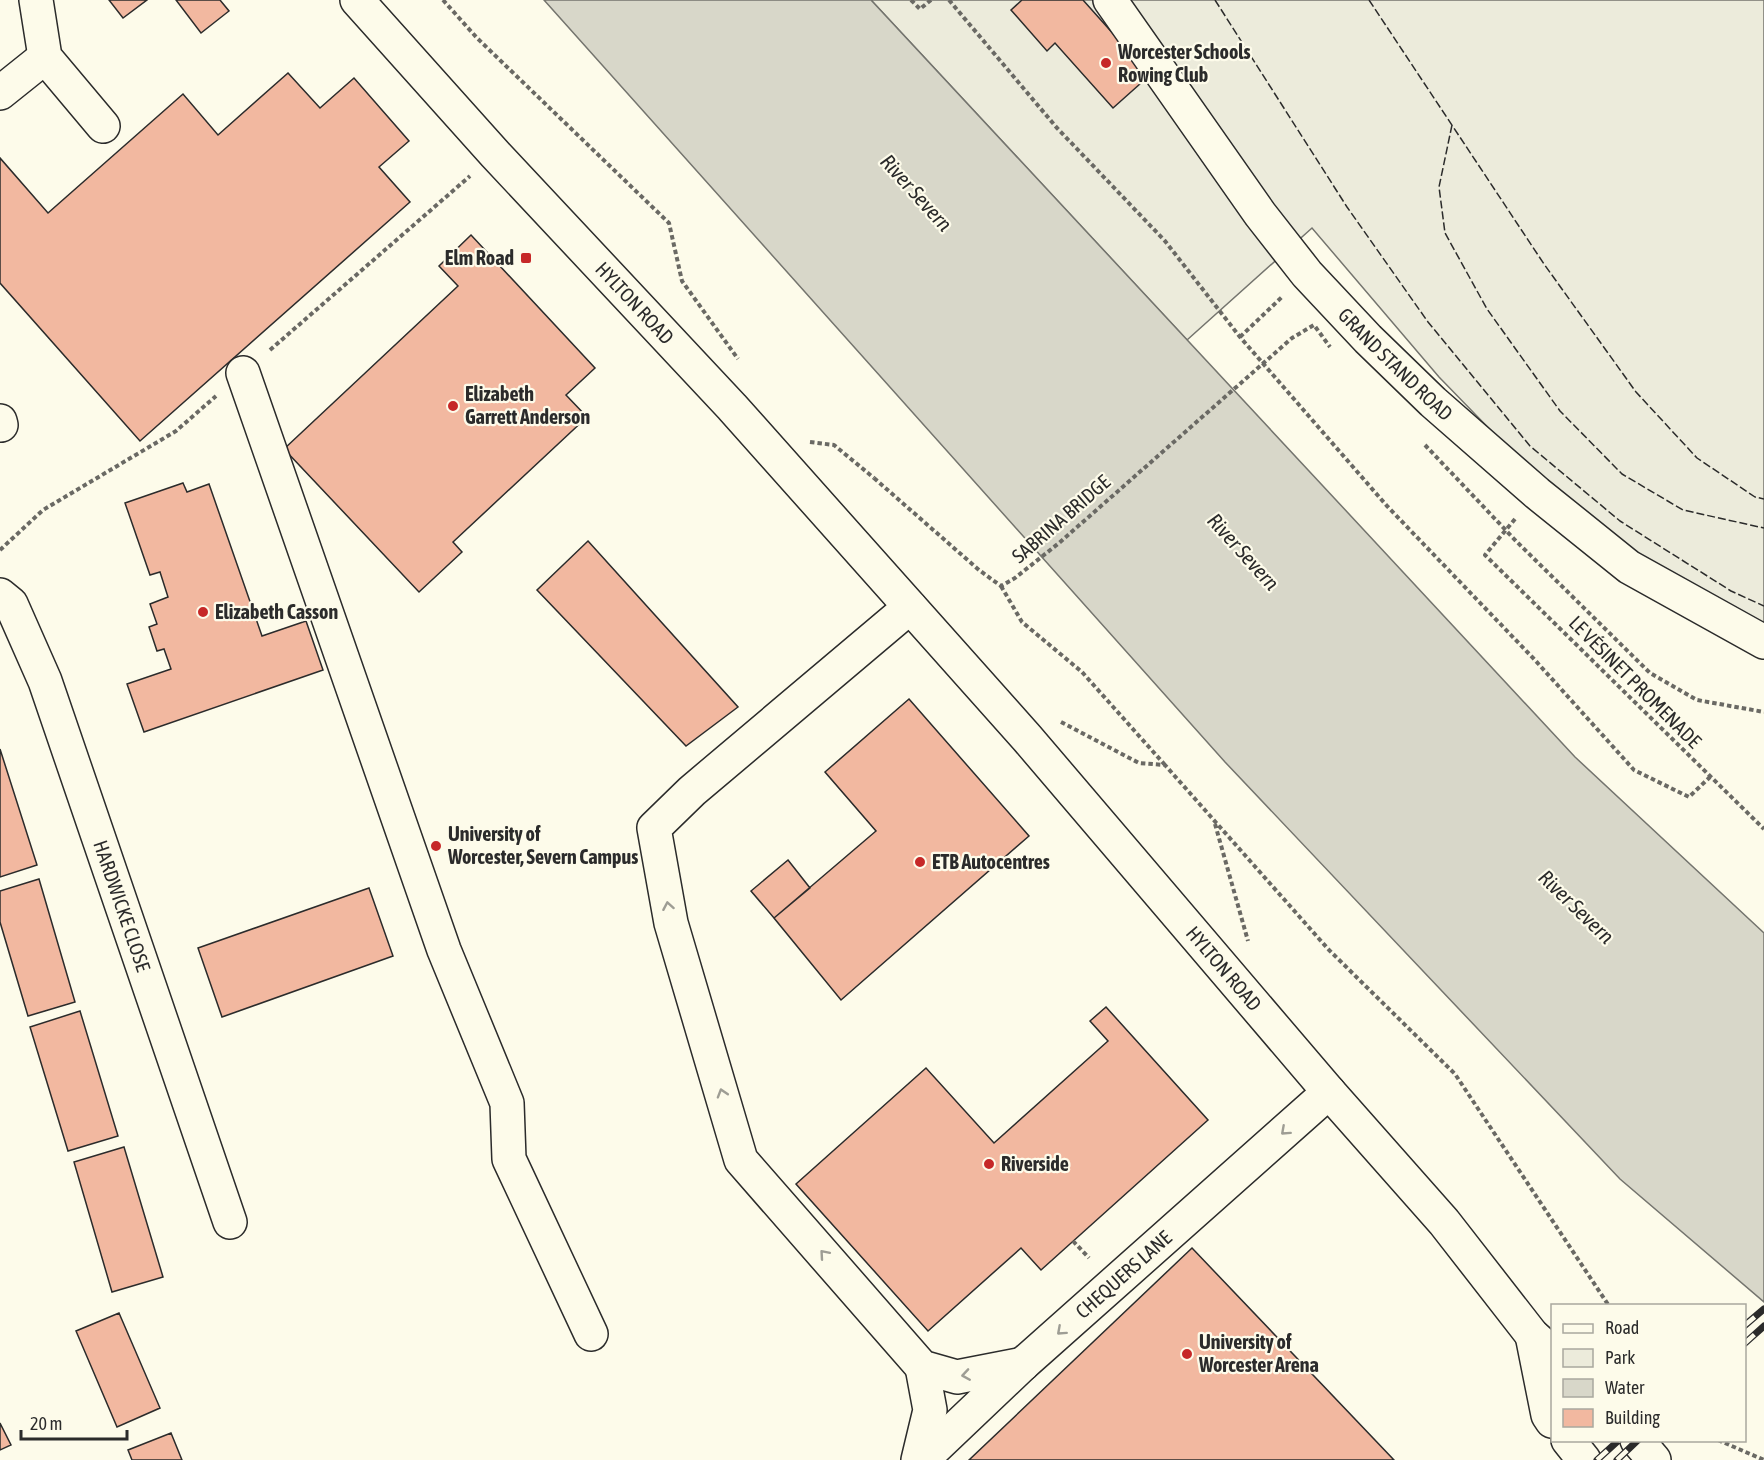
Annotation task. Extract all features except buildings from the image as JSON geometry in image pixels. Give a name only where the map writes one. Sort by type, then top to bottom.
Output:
[{"type":"main road","points":[[36,0],[45,57],[103,126]]},
{"type":"main road","name":"HYLTON ROAD","points":[[357,0],[495,154],[732,407],[1027,738],[1329,1092],[1444,1222],[1542,1344],[1548,1415],[1551,1420]]},
{"type":"main road","name":"GRAND STAND ROAD","points":[[1110,0],[1260,214],[1307,274],[1368,339],[1459,425],[1537,493],[1629,567],[1764,642]]},
{"type":"main road","points":[[0,93],[45,57]]},
{"type":"main road","points":[[243,373],[444,950],[507,1103],[508,1160],[591,1334]]},
{"type":"main road","name":"HARDWICKE CLOSE","points":[[0,596],[11,604],[45,681],[230,1222]]},
{"type":"main road","points":[[910,607],[692,791],[654,828],[671,923],[741,1160],[922,1367],[930,1410],[920,1460]]},
{"type":"main road","name":"CHEQUERS LANE","points":[[920,1460],[1023,1364],[1329,1092]]},
{"type":"main road","points":[[922,1367],[957,1377],[1023,1364]]},
{"type":"main road","points":[[1570,1442],[1584,1460]]},
{"type":"main road","points":[[1639,1442],[1654,1460]]},
{"type":"path","points":[[443,0],[477,38],[669,223],[682,281],[742,364]]},
{"type":"path","points":[[911,0],[920,9],[931,0]]},
{"type":"path","points":[[949,0],[1057,128],[1165,241],[1240,337],[1387,506],[1534,659],[1634,770],[1689,798],[1710,777]]},
{"type":"path","points":[[1240,337],[1285,295]]},
{"type":"path","name":"SABRINA BRIDGE","points":[[804,441],[834,445],[979,570],[1001,586],[1015,578],[1059,543],[1292,338],[1314,325],[1330,347]]},
{"type":"path","points":[[0,550],[43,510]]},
{"type":"path","name":"LE VÉSINET PROMENADE","points":[[1764,712],[1697,700],[1650,674],[1506,530],[1485,555],[1764,829]]},
{"type":"path","points":[[1001,586],[1022,622],[1082,672],[1329,950],[1455,1074],[1608,1304]]},
{"type":"path","points":[[1058,720],[1139,763],[1165,765]]},
{"type":"path","points":[[1215,823],[1252,957],[1231,978]]},
{"type":"path","points":[[1723,1442],[1764,1460]]},
{"type":"green space","points":[[871,0],[1764,0],[1764,627],[1581,523],[1439,377],[1312,228],[1187,340]]},
{"type":"water","name":"River Severn","points":[[544,0],[871,0],[1575,757],[1764,933],[1764,1302],[1620,1179],[1225,762]]},
{"type":"railway","points":[[1746,1324],[1764,1309]]},
{"type":"railway","points":[[1746,1342],[1764,1326]]},
{"type":"railway","points":[[1597,1460],[1617,1442]]},
{"type":"railway","points":[[1617,1460],[1636,1442]]},
{"type":"fence","points":[[1215,0],[1347,207],[1428,322],[1530,446],[1620,521],[1731,591],[1764,606]]},
{"type":"fence","points":[[1369,0],[1544,264],[1636,392],[1697,458],[1755,497],[1764,499]]},
{"type":"fence","points":[[1452,125],[1439,187],[1445,233],[1487,309],[1560,411],[1622,474],[1683,510],[1764,528]]},
{"type":"place","name":"Worcester Schools Rowing Club","points":[[1106,63]]},
{"type":"place","name":"Elm Road","points":[[526,258]]},
{"type":"place","name":"Elizabeth Garrett Anderson","points":[[453,406]]},
{"type":"place","name":"Elizabeth Casson","points":[[203,612]]},
{"type":"place","name":"University of Worcester, Severn Campus","points":[[436,846]]},
{"type":"place","name":"ETB Autocentres","points":[[920,862]]},
{"type":"place","name":"Riverside","points":[[989,1164]]},
{"type":"place","name":"University of Worcester Arena","points":[[1187,1354]]}]
